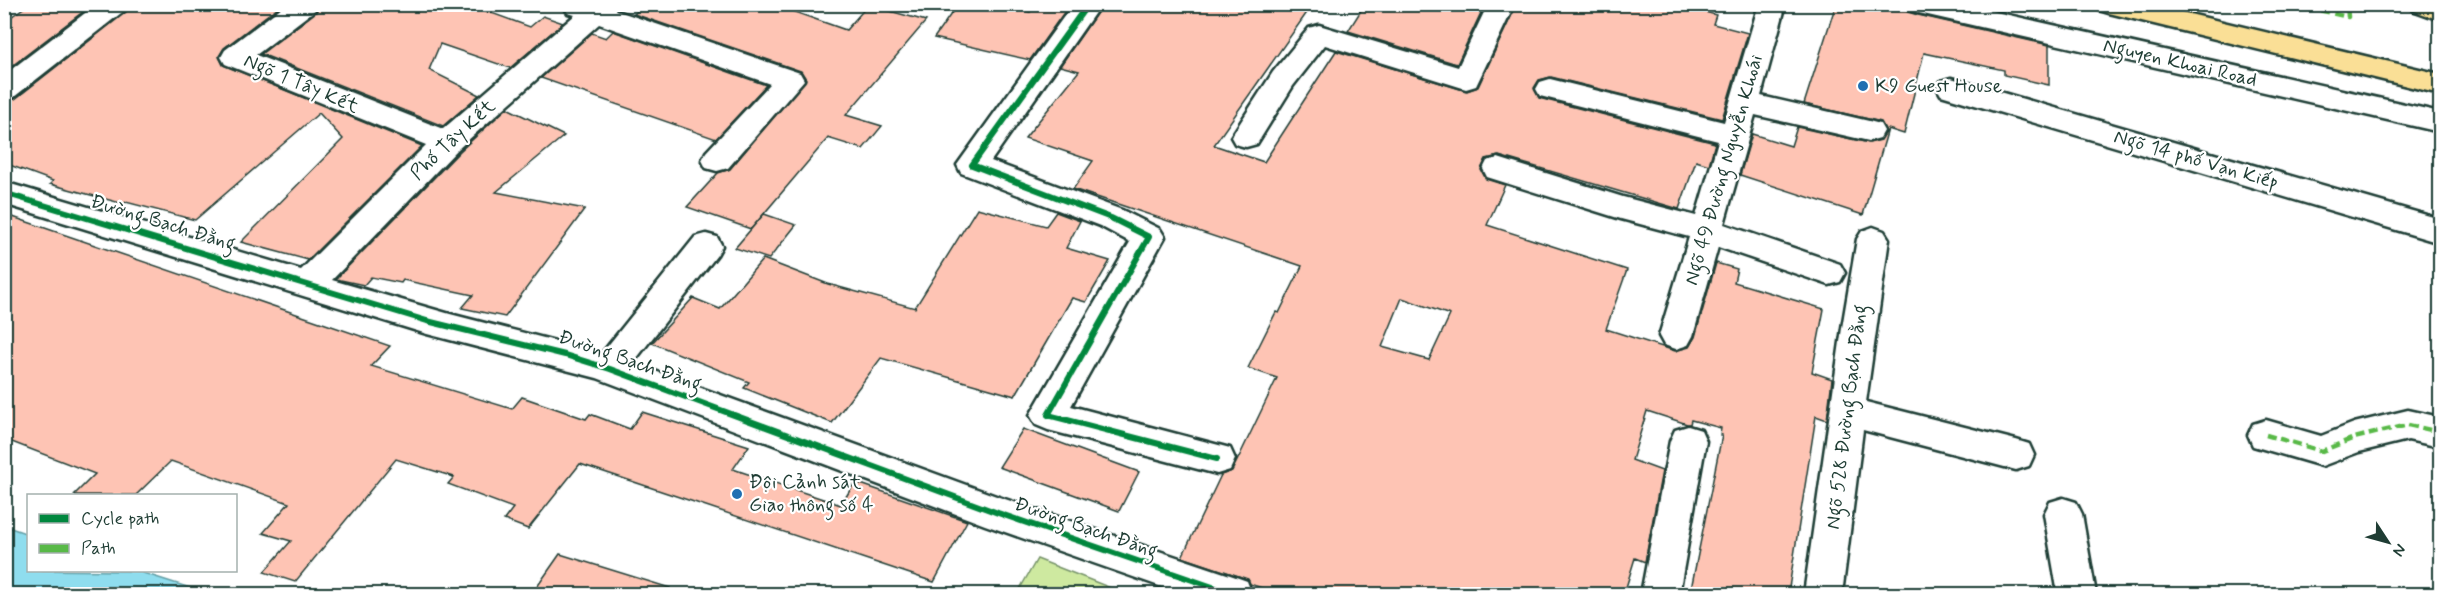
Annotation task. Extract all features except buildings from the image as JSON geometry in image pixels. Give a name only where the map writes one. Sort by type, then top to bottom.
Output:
[{"type":"main road","name":"Nguyen Khoai Road","points":[[2109,4],[2440,84]]},
{"type":"main road","points":[[2175,4],[2440,68]]},
{"type":"main road","points":[[2422,4],[2440,11]]},
{"type":"street","points":[[4,90],[115,4]]},
{"type":"street","name":"Ngõ 1 Tây Kết","points":[[305,4],[235,57],[447,142]]},
{"type":"street","points":[[1088,4],[972,165],[1111,218],[1149,237],[1048,415],[1216,459]]},
{"type":"street","points":[[1246,137],[1283,79],[1319,34],[1466,79],[1502,4]]},
{"type":"street","name":"Ngõ 49 Đường Nguyễn Khoái","points":[[1676,336],[1773,4]]},
{"type":"street","name":"Nguyen Khoai Road","points":[[1919,4],[2440,122]]},
{"type":"street","points":[[591,7],[790,80],[717,160]]},
{"type":"street","name":"Phố Tây Kết","points":[[309,283],[447,142],[591,7]]},
{"type":"street","name":"Ngõ 14 phố Vạn Kiếp","points":[[1951,88],[2440,231]]},
{"type":"street","points":[[1550,89],[1735,135]]},
{"type":"street","points":[[1744,102],[1869,132]]},
{"type":"street","points":[[1498,169],[1621,208],[1706,230],[1829,273]]},
{"type":"street","name":"Đường Bạch Đằng","points":[[4,193],[309,283],[431,322],[548,350],[609,369],[831,450],[1013,520],[1233,594]]},
{"type":"street","name":"Ngõ 528 Đường Bạch Đằng","points":[[1823,594],[1863,297],[1873,239]]},
{"type":"street","points":[[609,369],[706,246]]},
{"type":"street","points":[[1848,412],[2016,455]]},
{"type":"street","points":[[2266,435],[2322,451],[2354,438],[2408,425],[2440,432]]},
{"type":"street","points":[[1660,594],[1688,441]]},
{"type":"street","points":[[2063,514],[2077,594]]},
{"type":"green space","points":[[1037,559],[1126,594],[1017,594]]},
{"type":"water","points":[[5,526],[27,534],[27,572],[140,572],[209,594],[5,594]]},
{"type":"marked path","points":[[2294,4],[2348,17],[2347,4]]},
{"type":"marked path","points":[[2266,435],[2322,451],[2354,438],[2408,425],[2440,432]]},
{"type":"cycle path","points":[[1088,4],[972,165],[1111,218],[1149,237],[1048,415],[1217,459]]},
{"type":"cycle path","points":[[4,193],[427,321],[565,355],[610,369],[998,513],[1233,594]]},
{"type":"place","name":"K9 Guest House","points":[[1863,86]]},
{"type":"place","name":"Đội Cảnh sát Giao thông số 4","points":[[737,494]]}]
